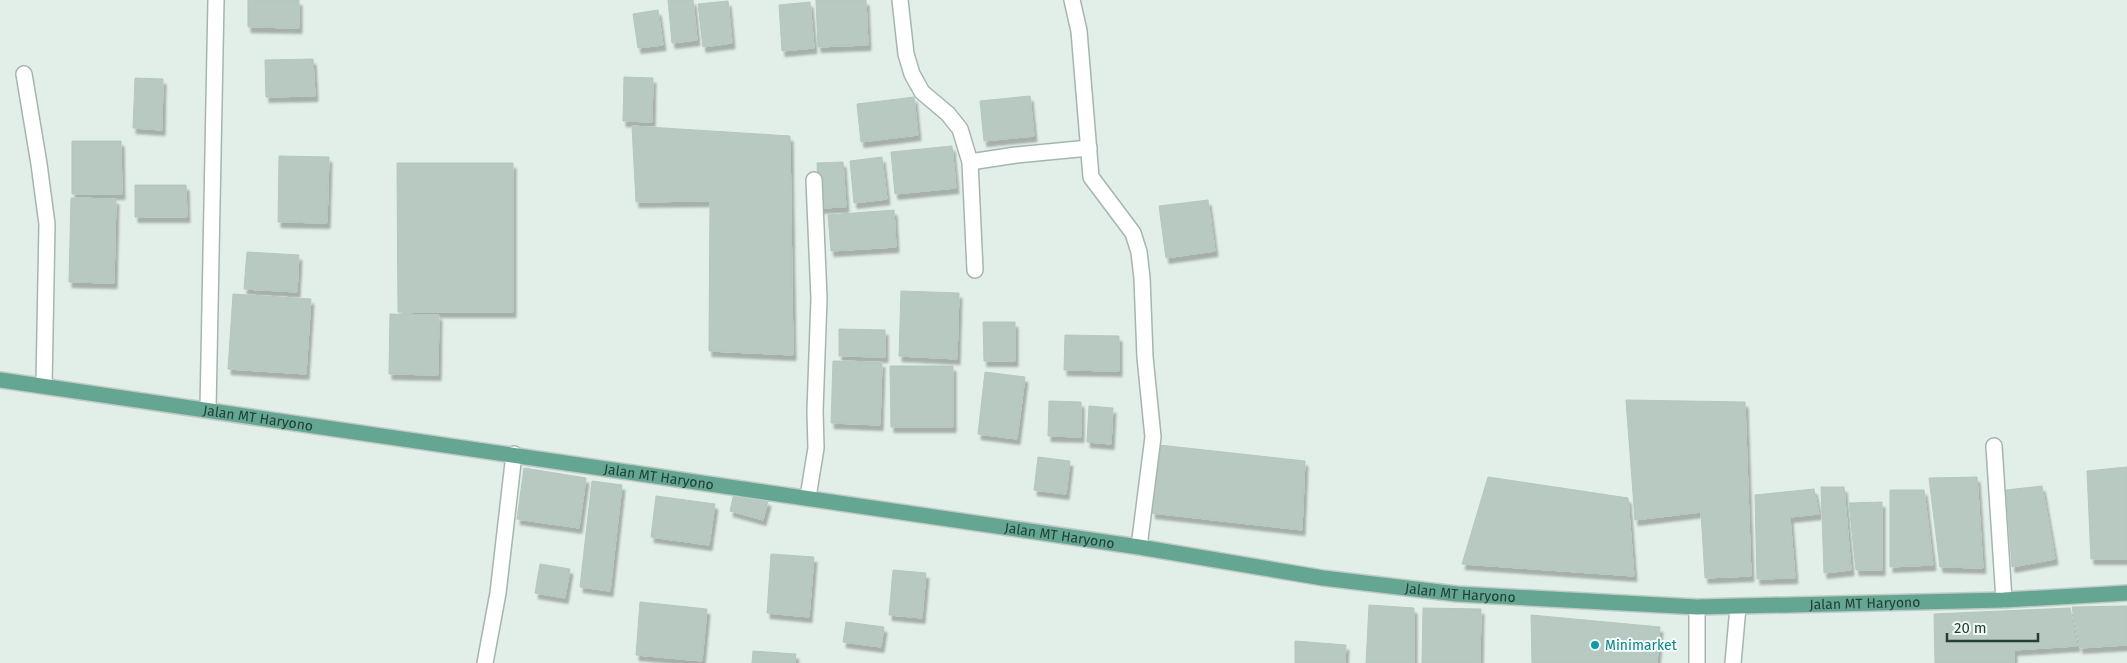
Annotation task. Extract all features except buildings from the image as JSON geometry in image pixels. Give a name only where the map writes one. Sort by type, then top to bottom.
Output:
[{"type":"main road","name":"Jalan MT Haryono","points":[[0,380],[808,497],[1139,547],[1323,578],[1457,594],[1698,607],[1738,607],[2004,600],[2127,593]]},
{"type":"street","points":[[208,409],[216,0]]},
{"type":"street","points":[[900,0],[906,54],[912,74],[922,92],[948,114],[960,129],[970,162],[975,270]]},
{"type":"street","points":[[1072,0],[1079,31],[1091,177],[1095,185],[1133,233],[1139,252],[1142,278],[1145,357],[1153,437],[1139,547]]},
{"type":"street","points":[[24,74],[40,164],[47,224],[44,386]]},
{"type":"street","points":[[970,162],[1016,155],[1089,148]]},
{"type":"street","points":[[808,497],[816,448],[815,411],[819,298],[814,180]]},
{"type":"street","points":[[1994,446],[2004,600]]},
{"type":"street","points":[[485,663],[498,593],[514,454]]},
{"type":"street","points":[[1697,663],[1698,607]]},
{"type":"street","points":[[1733,663],[1738,607]]},
{"type":"place","name":"Minimarket","points":[[1595,645]]}]
